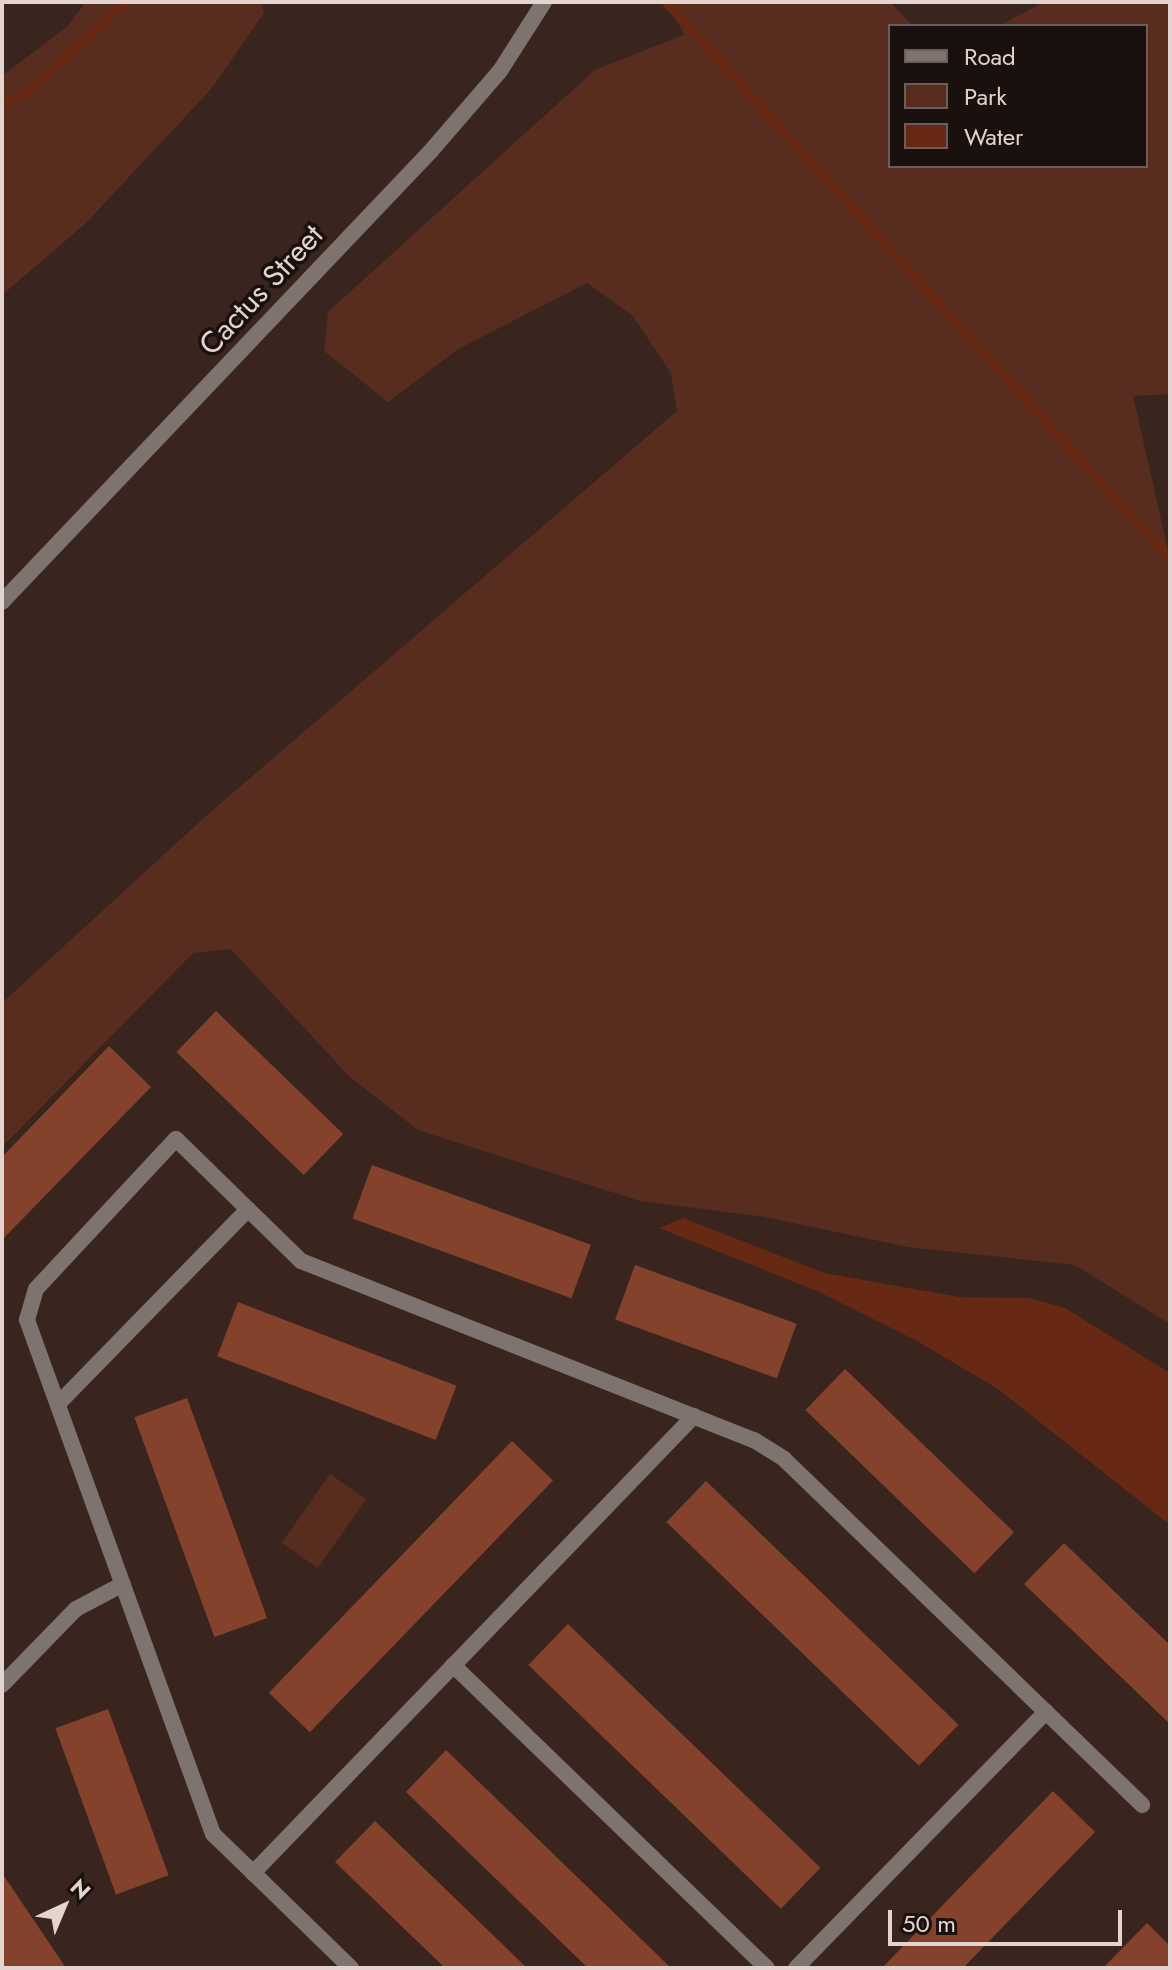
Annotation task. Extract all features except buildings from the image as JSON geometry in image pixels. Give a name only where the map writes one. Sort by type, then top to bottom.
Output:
[{"type":"street","name":"Cactus Street","points":[[2,602],[430,152],[500,71],[544,2]]},
{"type":"street","points":[[351,1968],[213,1834],[27,1320],[28,1305],[36,1289],[176,1139],[301,1261],[326,1274],[754,1440],[784,1459],[1142,1805]]},
{"type":"street","points":[[58,1404],[248,1209]]},
{"type":"street","points":[[253,1873],[694,1416]]},
{"type":"street","points":[[2,1685],[76,1609],[123,1584]]},
{"type":"street","points":[[453,1665],[767,1968]]},
{"type":"street","points":[[796,1968],[1046,1712]]},
{"type":"green space","points":[[86,2],[262,2],[264,13],[211,89],[86,223],[2,295],[2,76],[67,27]]},
{"type":"green space","points":[[668,2],[890,2],[911,24],[888,24],[888,168],[1148,168],[1148,24],[1003,24],[1044,2],[1170,2],[1170,394],[1133,396],[1170,559],[1170,1324],[1075,1265],[908,1247],[765,1217],[640,1201],[418,1130],[349,1076],[231,949],[193,953],[2,1147],[2,1003],[206,816],[677,411],[671,373],[633,316],[587,283],[458,349],[388,402],[324,351],[328,312],[595,70],[684,35]]},
{"type":"green space","points":[[330,1474],[366,1499],[318,1568],[282,1543]]},
{"type":"water","points":[[683,1218],[824,1273],[959,1297],[1028,1298],[1065,1308],[1170,1373],[1170,1525],[998,1389],[917,1341],[817,1291],[659,1228]]},
{"type":"waterway","points":[[2,102],[27,92],[125,2]]},
{"type":"waterway","points":[[666,2],[1170,559]]}]
